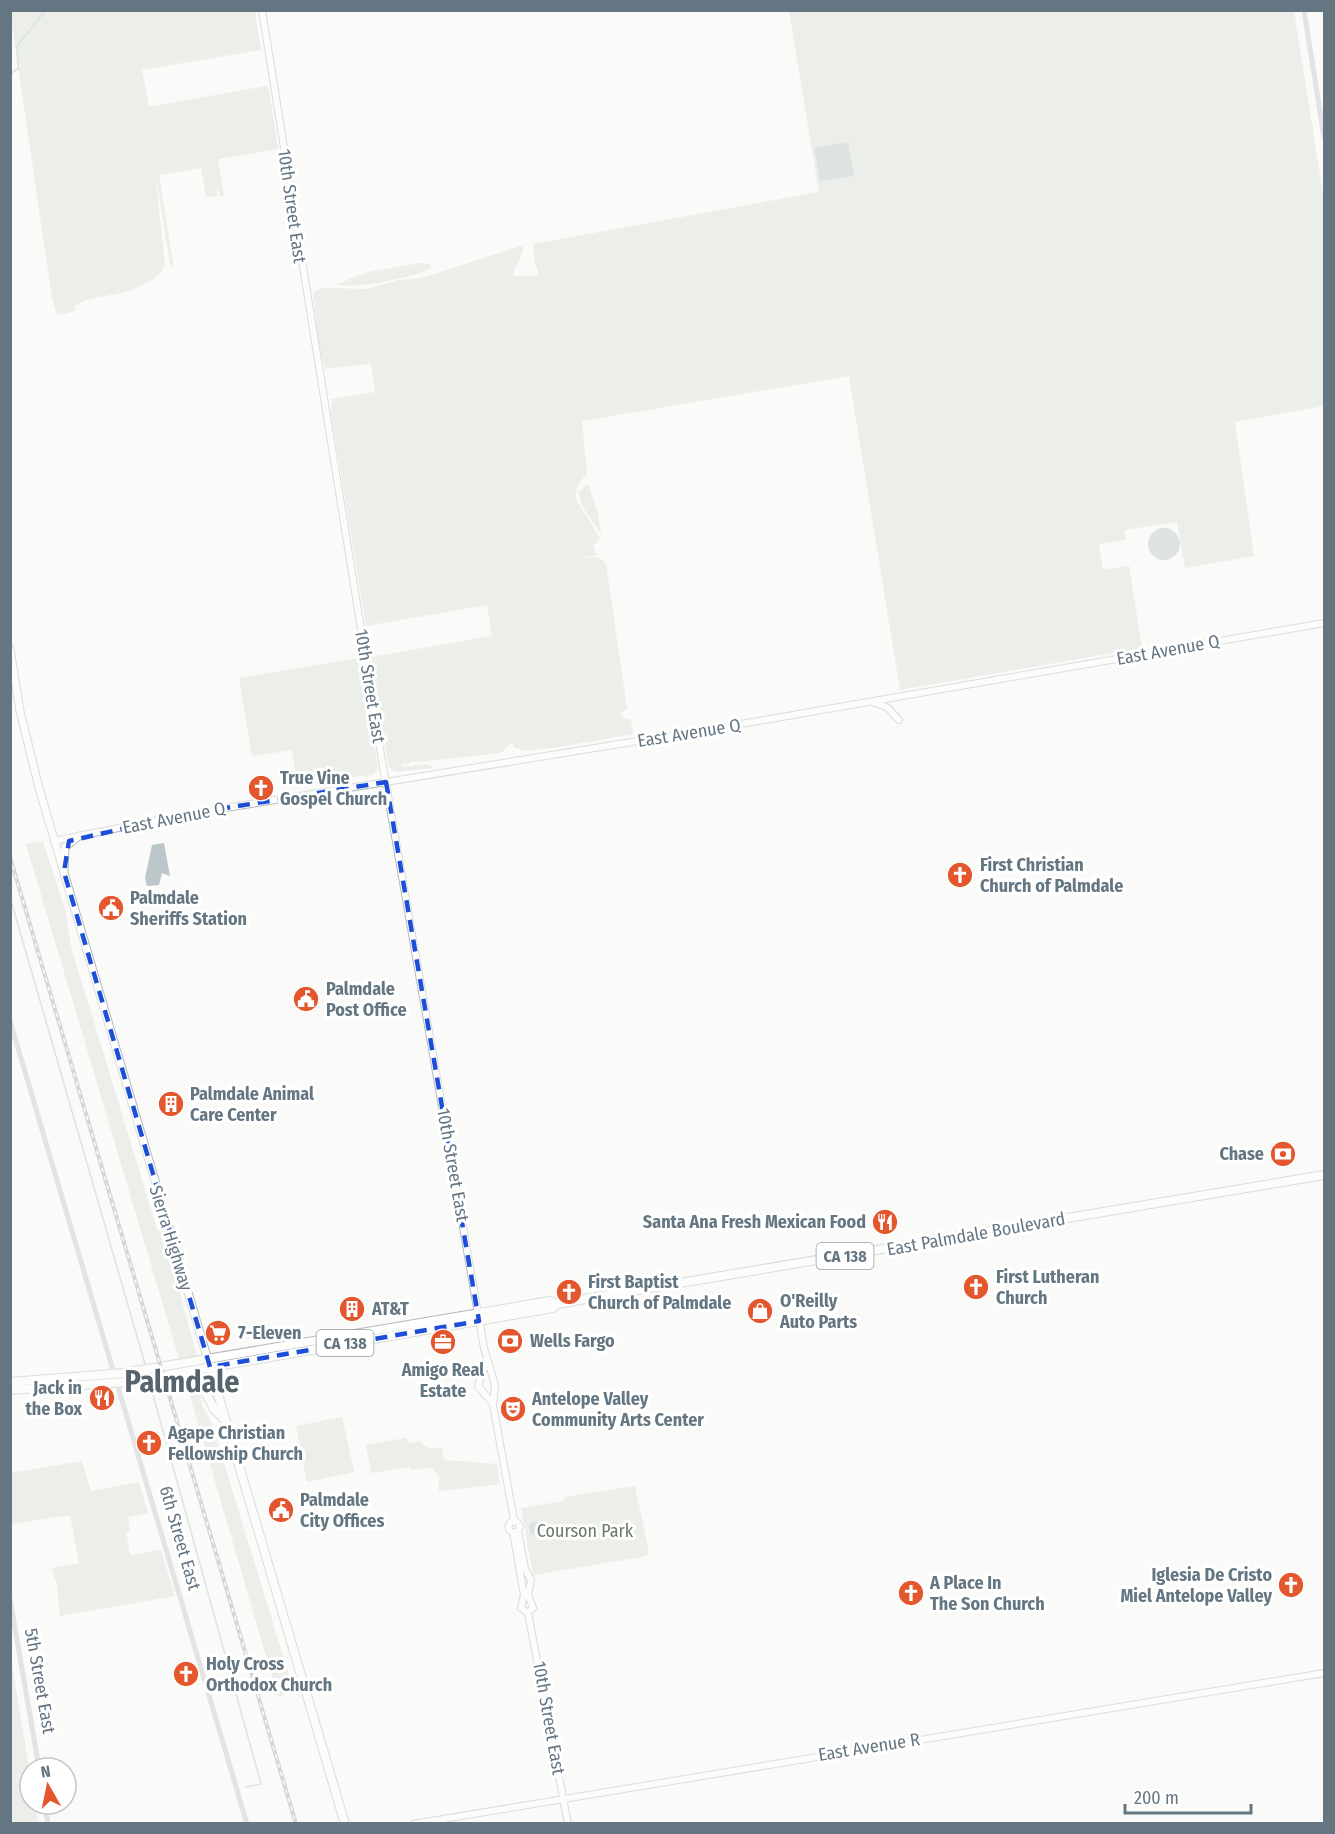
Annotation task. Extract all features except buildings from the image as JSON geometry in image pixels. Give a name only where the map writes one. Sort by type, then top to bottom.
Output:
[{"type":"highway","name":"East Palmdale Boulevard","points":[[10,1382],[117,1378],[479,1318],[550,1301],[557,1304],[1324,1175]]},
{"type":"highway","name":"East Palmdale Boulevard","points":[[10,1390],[168,1374],[209,1363]]},
{"type":"highway","name":"Sierra Highway","points":[[209,1363],[345,1824]]},
{"type":"highway","points":[[168,1374],[198,1379],[214,1409],[224,1419]]},
{"type":"main road","name":"10th Street East","points":[[262,10],[386,782],[486,1360],[493,1379]]},
{"type":"main road","name":"East Avenue Q","points":[[54,841],[183,815],[871,702],[1324,623]]},
{"type":"main road","name":"Sierra Highway","points":[[10,649],[30,757],[209,1363]]},
{"type":"main road","points":[[871,702],[888,707],[899,720]]},
{"type":"main road","points":[[64,872],[67,859],[65,847],[79,836]]},
{"type":"main road","name":"10th Street East","points":[[483,1377],[486,1360]]},
{"type":"main road","points":[[483,1377],[493,1379],[493,1405],[478,1386],[483,1377]]},
{"type":"main road","points":[[485,1393],[493,1390]]},
{"type":"main road","name":"10th Street East","points":[[493,1405],[514,1520],[518,1523],[515,1532],[527,1603],[522,1610],[528,1613],[568,1824]]},
{"type":"main road","name":"East Avenue R","points":[[413,1824],[563,1797],[1324,1673]]},
{"type":"street","points":[[1304,10],[1324,137]]},
{"type":"street","name":"6th Street East","points":[[10,1021],[248,1824]]},
{"type":"street","name":"5th Street East","points":[[10,1599],[37,1756]]},
{"type":"highlighted area","points":[[386,782],[479,1321],[210,1367],[64,872],[69,841],[183,815]]},
{"type":"green space","points":[[10,11],[255,11],[261,50],[142,70],[149,107],[266,86],[269,90],[278,149],[218,159],[224,196],[220,196],[217,190],[217,197],[206,196],[201,168],[159,175],[176,282],[173,267],[170,264],[155,171],[165,265],[161,272],[155,278],[133,290],[89,299],[74,306],[75,311],[57,315],[52,298]]},
{"type":"green space","points":[[789,11],[1294,11],[1324,201],[1324,406],[1235,422],[1254,556],[1185,568],[1177,522],[1124,530],[1126,540],[1099,544],[1103,570],[1129,566],[1142,648],[900,690],[849,376],[582,421],[587,473],[577,486],[575,498],[600,538],[593,546],[597,555],[576,559],[598,557],[606,563],[627,709],[619,714],[631,720],[633,734],[525,751],[513,747],[513,741],[501,753],[411,761],[408,764],[402,763],[402,767],[427,764],[433,768],[396,772],[389,768],[371,657],[492,636],[487,605],[366,626],[331,412],[332,399],[375,392],[371,364],[325,369],[318,339],[313,293],[322,288],[367,289],[398,280],[422,278],[521,246],[523,248],[521,256],[513,276],[537,276],[539,274],[533,244],[819,192]]},
{"type":"green space","points":[[420,263],[430,264],[431,268],[385,282],[337,284],[368,272]]},
{"type":"green space","points":[[588,484],[598,513],[601,534],[582,506],[579,492]]},
{"type":"green space","points":[[358,658],[362,661],[378,769],[372,775],[342,778],[298,788],[292,750],[252,756],[239,678]]},
{"type":"green space","points":[[43,841],[66,913],[71,947],[157,1229],[163,1233],[197,1356],[179,1359],[26,844]]},
{"type":"green space","points":[[192,1381],[199,1387],[202,1405],[212,1424],[291,1682],[297,1690],[278,1697],[186,1382]]},
{"type":"green space","points":[[342,1417],[354,1472],[307,1482],[296,1426]]},
{"type":"green space","points":[[405,1438],[410,1443],[420,1441],[430,1448],[442,1447],[444,1460],[497,1464],[500,1484],[439,1491],[439,1476],[432,1468],[411,1470],[410,1467],[371,1473],[366,1445]]},
{"type":"green space","points":[[82,1461],[91,1491],[139,1482],[148,1513],[128,1517],[130,1531],[126,1531],[130,1555],[161,1550],[175,1596],[60,1616],[57,1585],[52,1568],[79,1563],[70,1515],[11,1524],[11,1473]]},
{"type":"green space","name":"Courson Park","points":[[635,1486],[649,1552],[647,1556],[533,1575],[521,1508],[564,1501],[565,1497]]},
{"type":"green space","points":[[11,1659],[27,1756],[18,1756],[18,1816],[37,1816],[38,1823],[11,1823]]},
{"type":"shaded area","points":[[848,142],[854,176],[820,181],[814,148]]},
{"type":"shaded area","points":[[1164,528],[1175,533],[1180,544],[1175,555],[1164,560],[1153,555],[1148,544],[1153,533]]},
{"type":"shaded area","points":[[164,843],[170,876],[162,873],[159,885],[147,886],[145,878],[152,845]]},
{"type":"shaded area","points":[[543,1520],[545,1533],[531,1535],[529,1524]]},
{"type":"waterway","points":[[10,74],[18,69],[17,46],[46,10]]},
{"type":"waterway","points":[[10,897],[145,1364]]},
{"type":"waterway","points":[[150,1384],[261,1784],[246,1787]]},
{"type":"railway","points":[[10,857],[296,1824]]},
{"type":"place","name":"True Vine Gospel Church","points":[[261,788]]},
{"type":"place","name":"First Christian Church of Palmdale","points":[[960,875]]},
{"type":"place","name":"Palmdale Sheriffs Station","points":[[111,908]]},
{"type":"place","name":"Palmdale Post Office","points":[[306,999]]},
{"type":"place","name":"Palmdale Animal Care Center","points":[[171,1104]]},
{"type":"place","name":"Chase","points":[[1283,1154]]},
{"type":"place","name":"Santa Ana Fresh Mexican Food","points":[[885,1222]]},
{"type":"place","name":"First Lutheran Church","points":[[976,1287]]},
{"type":"place","name":"First Baptist Church of Palmdale","points":[[569,1292]]},
{"type":"place","name":"AT&T","points":[[352,1309]]},
{"type":"place","name":"O'Reilly Auto Parts","points":[[760,1311]]},
{"type":"place","name":"7-Eleven","points":[[218,1333]]},
{"type":"place","name":"Wells Fargo","points":[[510,1341]]},
{"type":"place","name":"Amigo Real Estate","points":[[443,1342]]},
{"type":"place","name":"Jack in the Box","points":[[102,1398]]},
{"type":"place","name":"Antelope Valley Community Arts Center","points":[[513,1409]]},
{"type":"place","name":"Agape Christian Fellowship Church","points":[[149,1443]]},
{"type":"place","name":"Palmdale City Offices","points":[[281,1510]]},
{"type":"place","name":"Iglesia De Cristo Miel Antelope Valley","points":[[1291,1585]]},
{"type":"place","name":"A Place In The Son Church","points":[[911,1593]]},
{"type":"place","name":"Holy Cross Orthodox Church","points":[[186,1674]]},
{"type":"district","name":"Palmdale","points":[[182,1382]]}]
